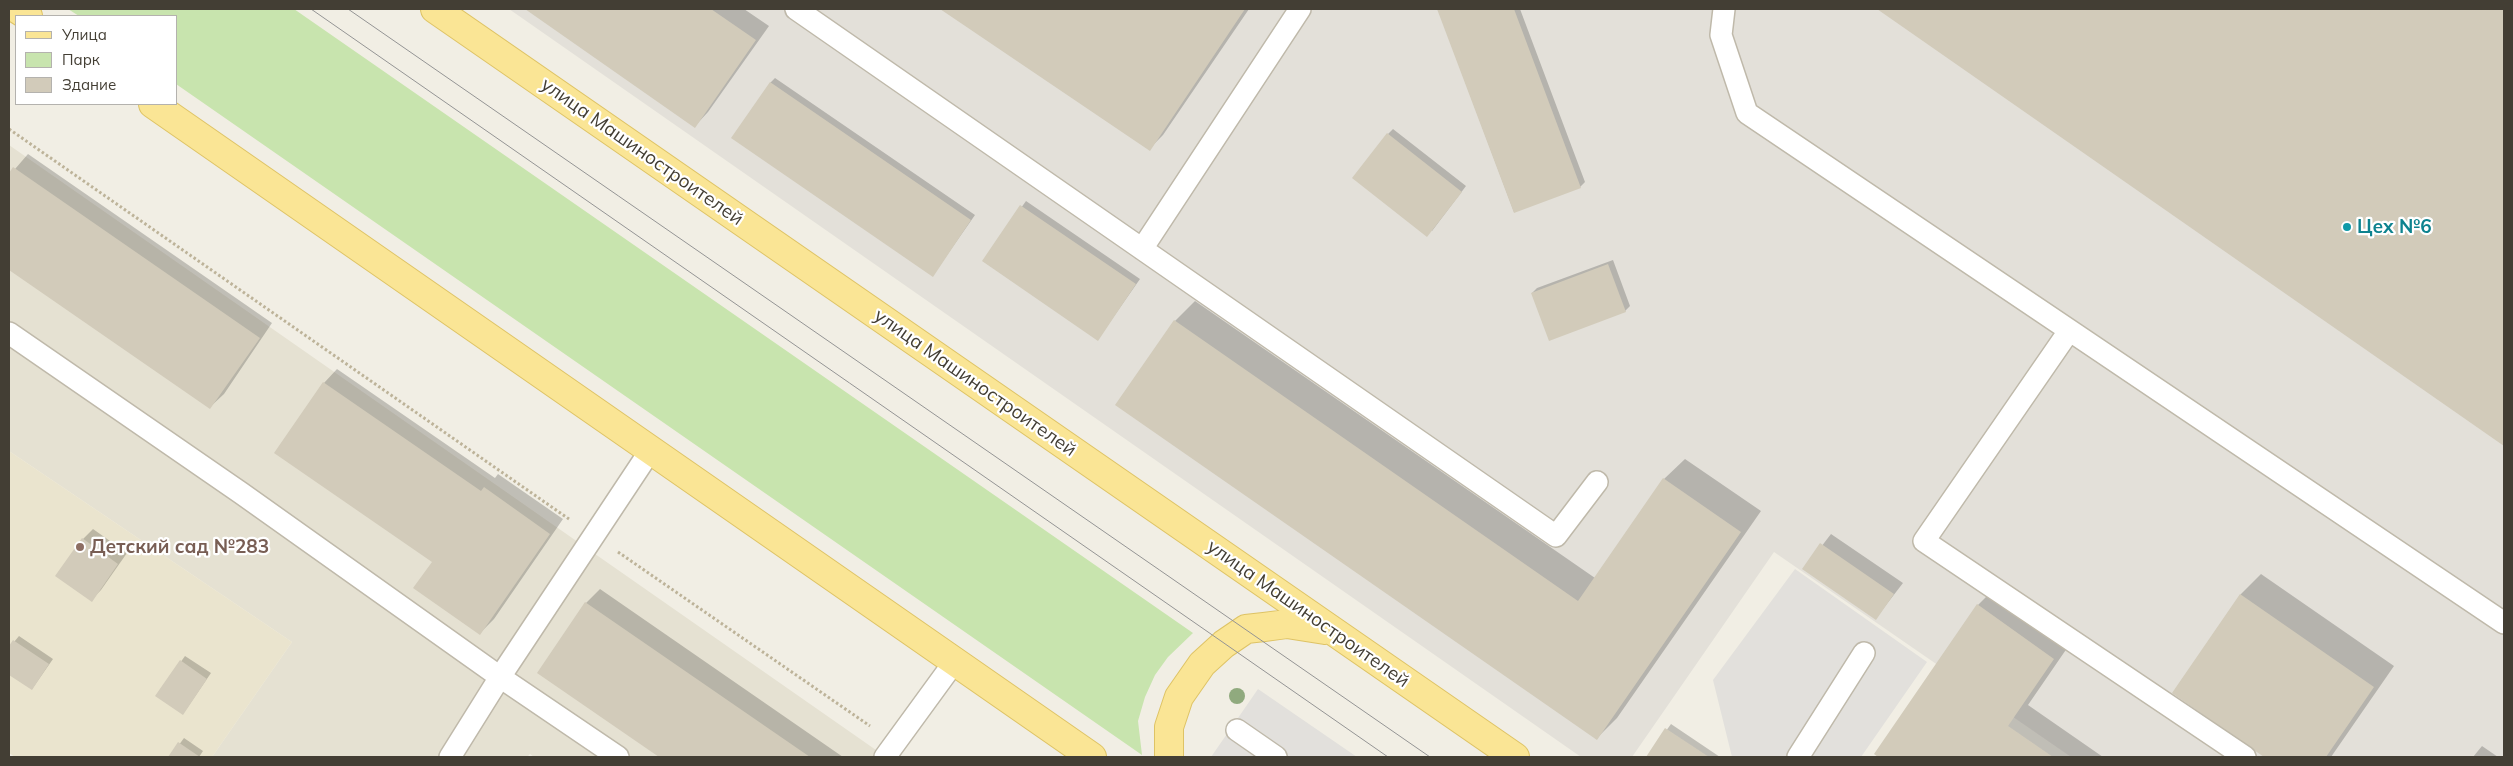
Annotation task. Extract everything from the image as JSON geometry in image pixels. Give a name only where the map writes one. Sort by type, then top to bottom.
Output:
[{"type":"main road","name":"улица Машиностроителей","points":[[435,9],[1515,757]]},
{"type":"main road","points":[[154,105],[650,452],[1092,757]]},
{"type":"main road","points":[[1169,757],[1169,727],[1179,697],[1202,664],[1224,644],[1246,630],[1264,626],[1288,624],[1331,631]]},
{"type":"lane","points":[[1142,248],[1300,9]]},
{"type":"lane","points":[[1724,9],[1721,35],[1746,113],[2504,623]]},
{"type":"lane","points":[[804,11],[1556,536],[1597,482]]},
{"type":"lane","points":[[2069,331],[1924,541],[2245,757]]},
{"type":"lane","points":[[9,333],[242,493],[500,677],[618,757]]},
{"type":"lane","points":[[450,757],[593,535],[650,452]]},
{"type":"lane","points":[[1798,757],[1864,654]]},
{"type":"lane","points":[[890,750],[955,661]]},
{"type":"lane","points":[[1237,730],[1276,757]]},
{"type":"path","points":[[9,129],[593,535],[890,750]]},
{"type":"shaded area","points":[[509,9],[2504,9],[2504,757],[2071,757],[1774,552],[1632,757],[1581,757]]},
{"type":"shaded area","points":[[9,145],[886,757],[534,757],[530,754],[527,757],[212,757],[292,642],[9,451]]},
{"type":"shaded area","name":"Детский сад №283","points":[[9,451],[292,642],[212,757],[15,757],[9,753]]},
{"type":"shaded area","points":[[1795,569],[1927,662],[1861,757],[1732,757],[1713,680]]},
{"type":"shaded area","points":[[1258,689],[1357,757],[1211,757]]},
{"type":"green space","points":[[68,9],[294,9],[1193,633],[1168,657],[1155,675],[1145,697],[1138,721],[1142,755],[178,85],[178,15],[77,15]]},
{"type":"building","points":[[525,9],[711,9],[756,40],[695,128]]},
{"type":"building","points":[[940,9],[1245,9],[1150,151]]},
{"type":"building","points":[[1437,9],[1514,9],[1581,188],[1514,213]]},
{"type":"building","name":"Цех №6","points":[[1877,9],[2504,9],[2504,446]]},
{"type":"building","points":[[770,82],[971,220],[933,277],[731,138]]},
{"type":"building","points":[[1387,133],[1462,192],[1427,237],[1352,178]]},
{"type":"building","points":[[13,167],[260,338],[210,409],[9,270],[9,173]]},
{"type":"building","points":[[1020,205],[1136,284],[1098,341],[982,261]]},
{"type":"building","points":[[1608,264],[1626,312],[1549,341],[1531,293]]},
{"type":"building","points":[[1174,320],[1578,601],[1663,478],[1741,532],[1597,740],[1115,405]]},
{"type":"building","points":[[323,382],[481,491],[484,487],[550,534],[480,635],[413,588],[432,562],[274,453]]},
{"type":"building","points":[[82,538],[118,564],[92,602],[55,576]]},
{"type":"building","points":[[1820,543],[1894,594],[1876,620],[1802,569]]},
{"type":"building","points":[[2240,594],[2374,687],[2326,757],[2264,757],[2172,693]]},
{"type":"building","points":[[585,602],[810,757],[659,757],[537,673]]},
{"type":"building","points":[[1977,604],[2054,659],[2008,726],[2053,757],[1878,757],[1874,754]]},
{"type":"building","points":[[13,640],[49,664],[32,690],[9,675],[9,646]]},
{"type":"building","points":[[180,660],[207,679],[183,715],[155,696]]},
{"type":"building","points":[[1665,728],[1709,757],[1646,757]]},
{"type":"building","points":[[178,742],[200,757],[168,757]]},
{"type":"tram line","points":[[311,9],[1388,757]]},
{"type":"tram line","points":[[348,9],[1430,757]]},
{"type":"place","name":"Цех №6","points":[[2347,227]]},
{"type":"place","name":"Детский сад №283","points":[[80,547]]}]
